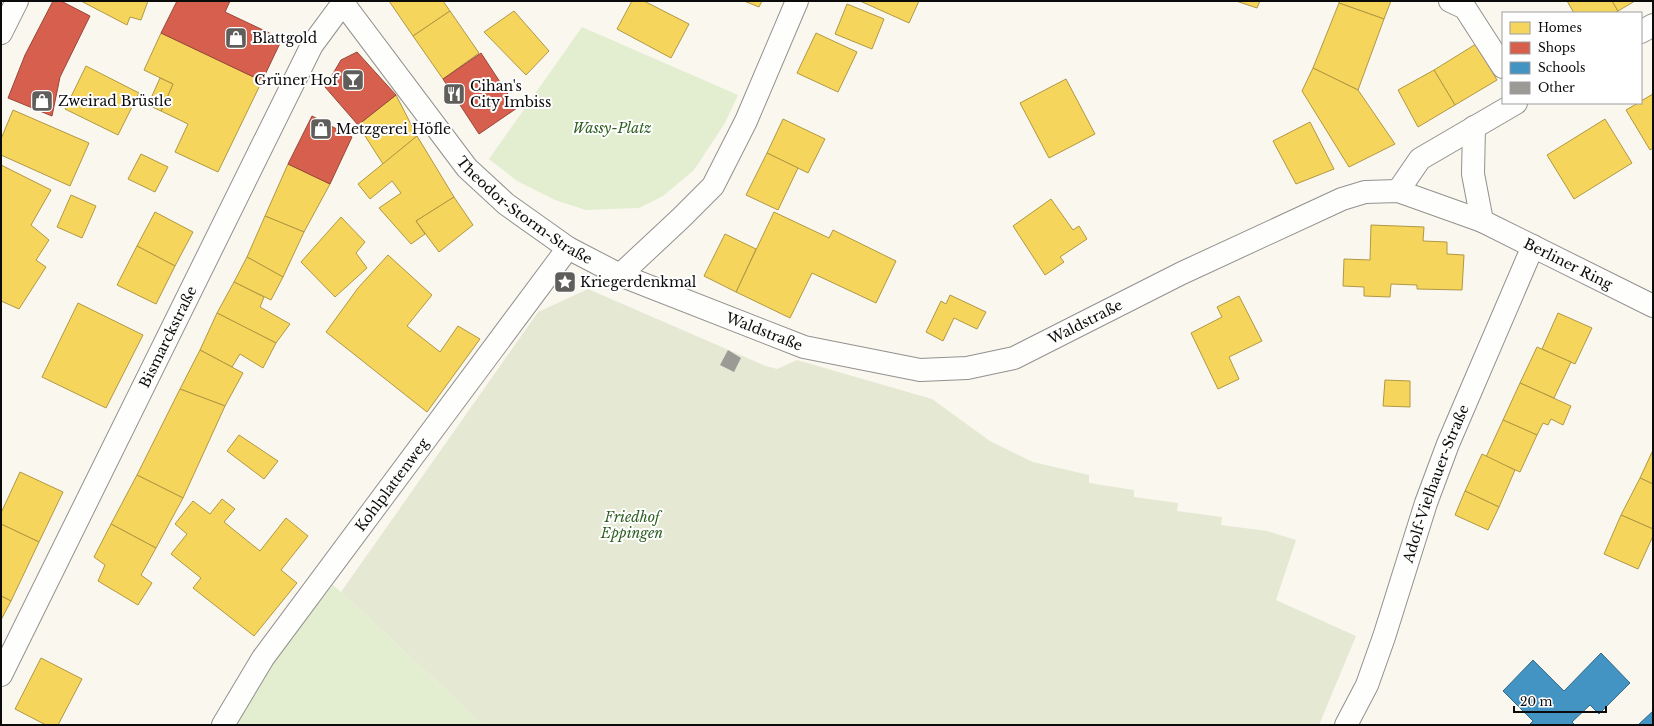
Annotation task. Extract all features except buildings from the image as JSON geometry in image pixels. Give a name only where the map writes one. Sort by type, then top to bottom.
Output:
[{"type":"street","points":[[1,33],[18,1]]},
{"type":"street","points":[[620,275],[682,218],[713,186],[746,121],[797,1]]},
{"type":"street","points":[[1450,1],[1465,8],[1502,65]]},
{"type":"street","name":"Theodor-Storm-Straße","points":[[342,2],[467,168],[506,204],[568,248],[620,275]]},
{"type":"street","name":"Bismarckstraße","points":[[1,675],[312,45],[342,2]]},
{"type":"street","points":[[1642,31],[1653,25]]},
{"type":"street","points":[[1398,191],[1420,159],[1514,104]]},
{"type":"street","points":[[1474,127],[1473,174],[1482,221]]},
{"type":"street","name":"Waldstraße","points":[[620,275],[804,347],[920,370],[967,368],[1014,358],[1182,273],[1342,200],[1364,192],[1398,191]]},
{"type":"street","name":"Berliner Ring","points":[[1398,191],[1482,221],[1653,306]]},
{"type":"street","name":"Adolf-Vielhauer-Straße","points":[[1346,725],[1367,685],[1384,638],[1426,503],[1448,444],[1533,246]]},
{"type":"street","name":"Kohlplattenweg","points":[[223,725],[263,658],[568,248]]},
{"type":"green space","name":"Wassy-Platz","points":[[582,27],[738,95],[725,123],[694,170],[663,196],[639,208],[586,210],[555,200],[517,181],[489,159]]},
{"type":"green space","name":"Friedhof Eppingen","points":[[588,289],[766,366],[777,369],[797,360],[932,399],[990,441],[1033,462],[1089,475],[1089,483],[1134,490],[1134,497],[1178,503],[1177,511],[1222,517],[1221,525],[1267,531],[1296,540],[1276,600],[1356,636],[1319,725],[483,725],[341,592],[538,312]]},
{"type":"green space","points":[[333,585],[483,725],[236,725],[279,653]]},
{"type":"place","name":"Blattgold","points":[[236,38]]},
{"type":"place","name":"Grüner Hof","points":[[353,80]]},
{"type":"place","name":"Cihan's City Imbiss","points":[[454,94]]},
{"type":"place","name":"Zweirad Brüstle","points":[[42,101]]},
{"type":"place","name":"Metzgerei Höfle","points":[[321,129]]},
{"type":"place","name":"Kriegerdenkmal","points":[[565,282]]}]
